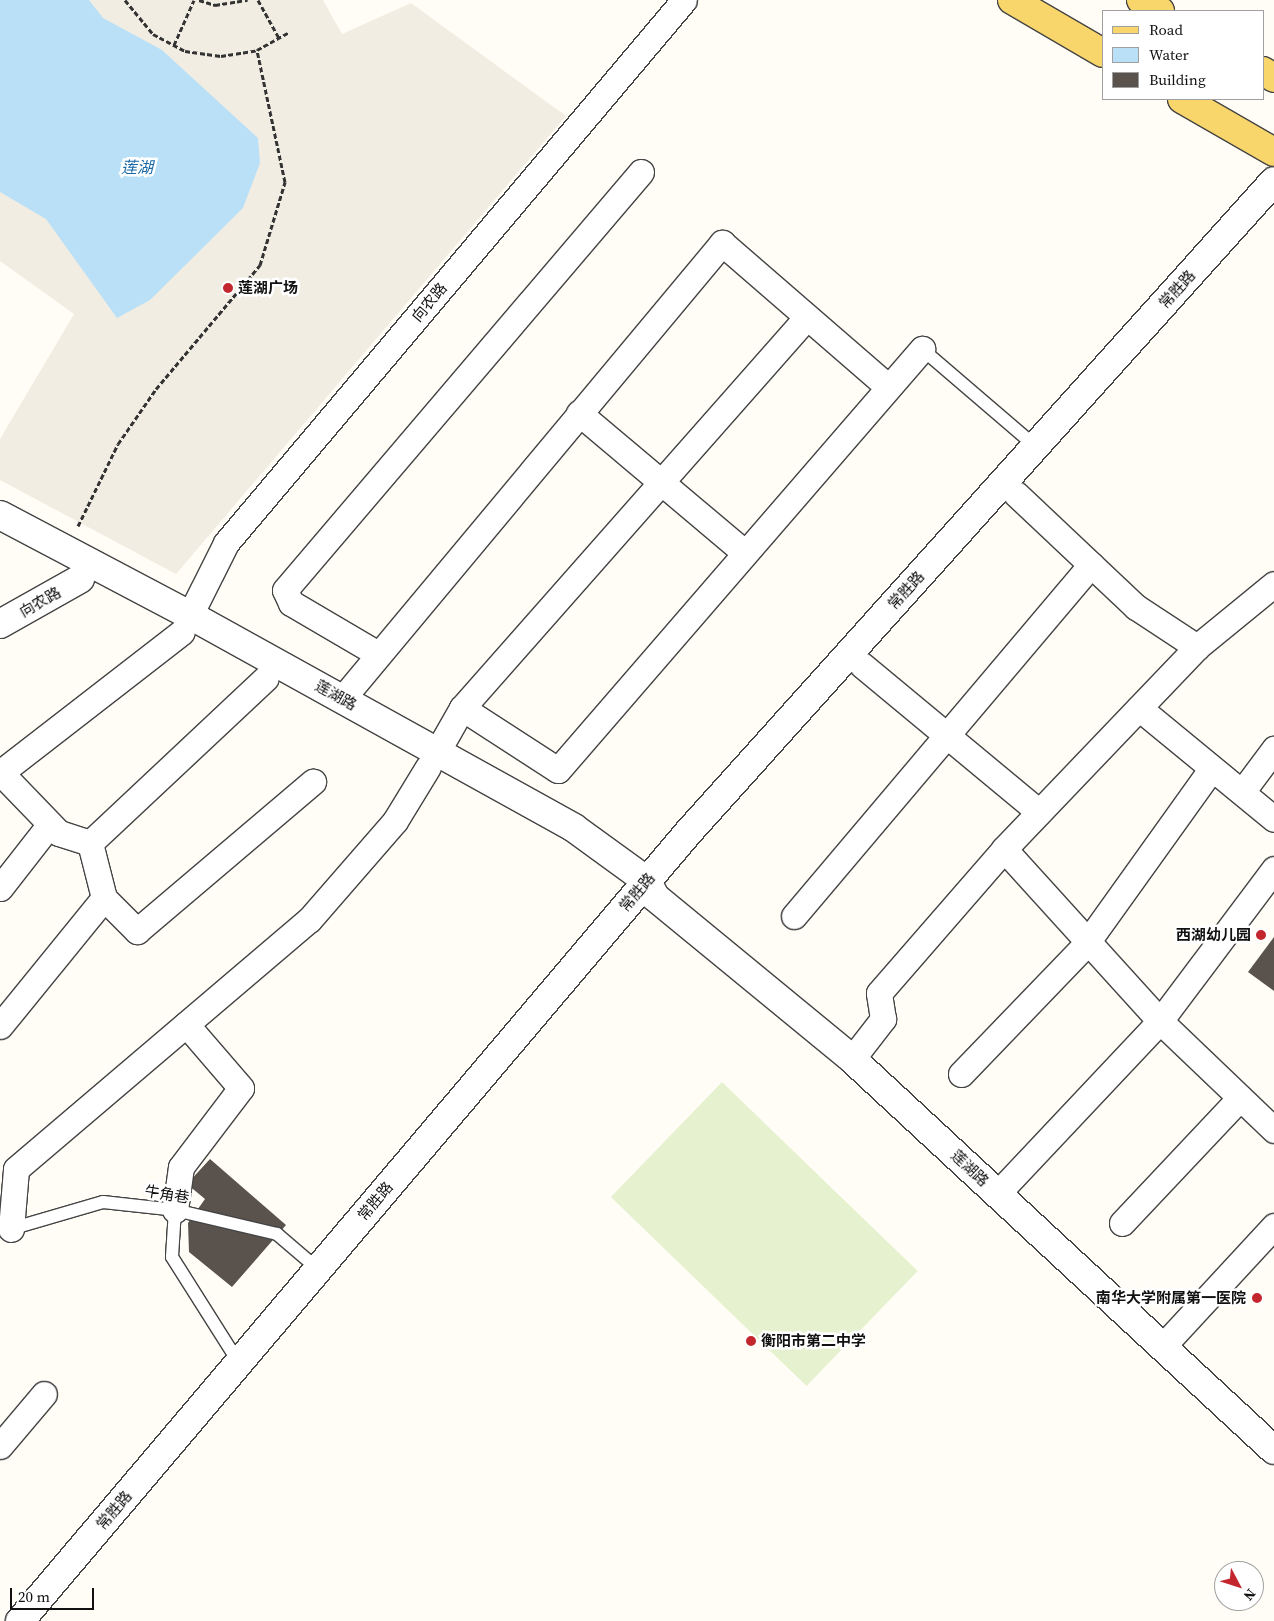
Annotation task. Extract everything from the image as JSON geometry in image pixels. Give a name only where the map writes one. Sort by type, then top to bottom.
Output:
[{"type":"main road","points":[[1012,0],[1102,52]]},
{"type":"main road","points":[[1141,0],[1158,10]]},
{"type":"main road","points":[[1184,100],[1274,152]]},
{"type":"street","name":"向农路","points":[[186,623],[226,543],[684,0]]},
{"type":"street","points":[[378,654],[291,603],[285,590],[641,172]]},
{"type":"street","name":"常胜路","points":[[20,1621],[318,1269],[646,891],[1036,446],[1274,181]]},
{"type":"street","name":"常胜路","points":[[40,1621],[646,891],[862,665],[1274,208]]},
{"type":"street","points":[[342,698],[722,243],[888,387]]},
{"type":"street","points":[[6,1230],[16,1169],[309,920],[395,822],[462,708],[807,317]]},
{"type":"street","points":[[462,708],[558,770],[922,349]]},
{"type":"street","points":[[579,413],[745,553]]},
{"type":"street","points":[[1016,494],[1136,607],[1197,647]]},
{"type":"street","name":"莲湖路","points":[[0,515],[66,550],[186,623],[266,678],[574,828],[646,891],[852,1059],[1274,1450]]},
{"type":"street","name":"莲湖路","points":[[0,537],[80,579],[186,623],[342,698],[432,760]]},
{"type":"street","points":[[794,916],[1091,564]]},
{"type":"street","name":"向农路","points":[[0,624],[80,579]]},
{"type":"street","points":[[852,1059],[883,1019],[879,993],[1004,849],[1197,647],[1274,584]]},
{"type":"street","points":[[90,843],[59,833],[0,772],[186,623]]},
{"type":"street","points":[[862,665],[1040,812]]},
{"type":"street","points":[[90,843],[266,678]]},
{"type":"street","points":[[1139,708],[1274,819]]},
{"type":"street","points":[[1242,792],[1274,749]]},
{"type":"street","points":[[961,1074],[1086,944],[1212,768]]},
{"type":"street","points":[[90,843],[104,898],[138,931],[313,782]]},
{"type":"street","points":[[0,888],[50,824]]},
{"type":"street","points":[[1004,849],[1086,944],[1160,1022],[1274,1130]]},
{"type":"street","points":[[997,1194],[1160,1022],[1274,869]]},
{"type":"street","points":[[0,1026],[104,898]]},
{"type":"street","points":[[175,1210],[181,1167],[241,1088],[186,1024]]},
{"type":"street","points":[[1122,1224],[1240,1098]]},
{"type":"street","points":[[1162,1347],[1274,1226]]},
{"type":"street","points":[[0,1446],[44,1394]]},
{"type":"lane","points":[[922,349],[1036,446]]},
{"type":"lane","name":"牛角巷","points":[[6,1230],[103,1202],[175,1210],[277,1234],[318,1269]]},
{"type":"lane","points":[[175,1210],[172,1257],[239,1363]]},
{"type":"path","points":[[125,0],[153,34],[174,45],[221,56],[257,50],[289,32]]},
{"type":"path","points":[[174,45],[194,0]]},
{"type":"path","points":[[199,0],[215,5],[248,0]]},
{"type":"path","points":[[258,0],[278,38]]},
{"type":"path","points":[[66,550],[118,444],[156,390],[260,265],[285,182],[257,50]]},
{"type":"green space","points":[[722,1082],[918,1271],[807,1386],[611,1197]]},
{"type":"shaded area","name":"莲湖广场","points":[[0,0],[323,0],[342,34],[411,3],[566,116],[176,574],[0,480],[0,439],[74,314],[0,261]]},
{"type":"water","name":"莲湖","points":[[0,0],[89,0],[103,18],[162,50],[258,138],[260,163],[243,208],[150,300],[117,318],[46,219],[0,192]]},
{"type":"building","points":[[1274,937],[1274,991],[1248,972]]},
{"type":"building","points":[[210,1159],[286,1225],[232,1287],[189,1252],[188,1223],[205,1199],[187,1184]]},
{"type":"place","name":"莲湖广场","points":[[228,288]]},
{"type":"place","name":"西湖幼儿园","points":[[1261,935]]},
{"type":"place","name":"南华大学附属第一医院","points":[[1257,1298]]},
{"type":"place","name":"衡阳市第二中学","points":[[751,1341]]}]
